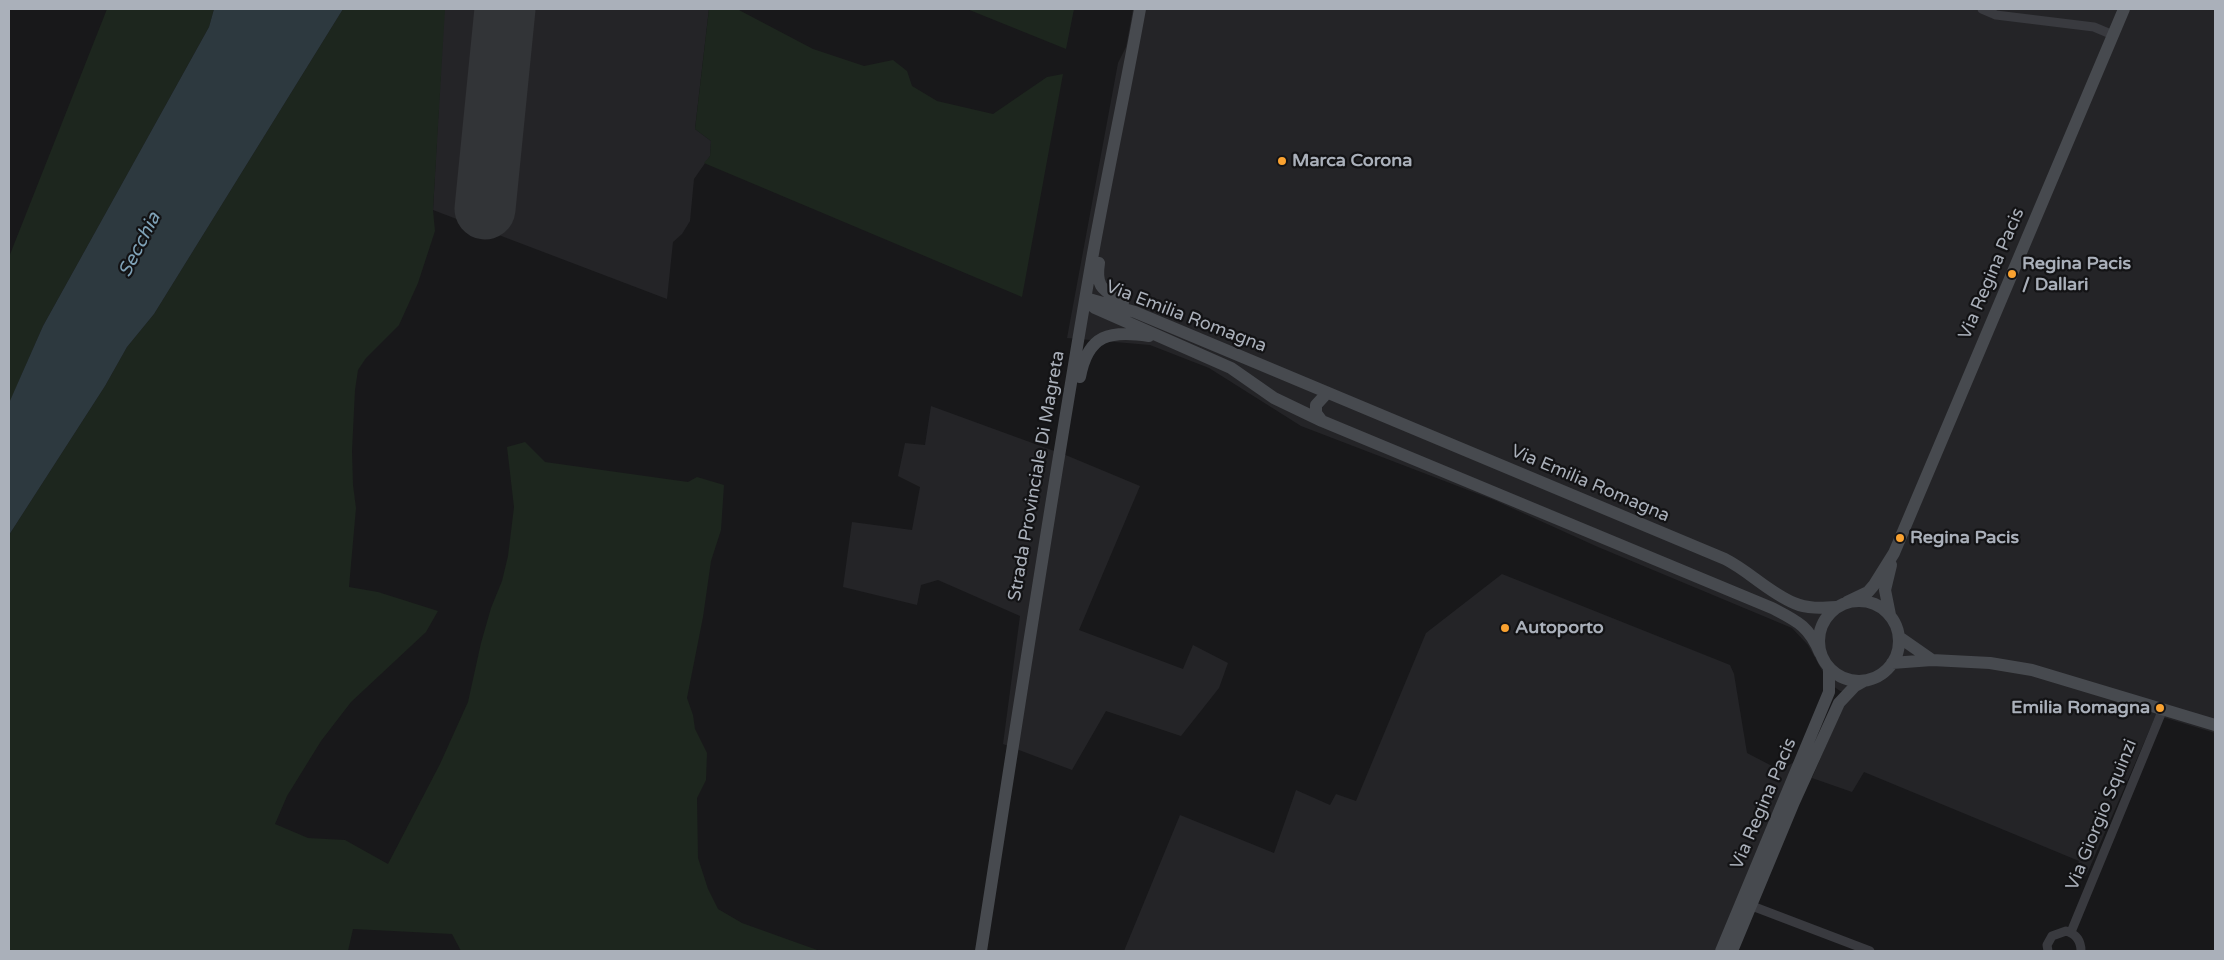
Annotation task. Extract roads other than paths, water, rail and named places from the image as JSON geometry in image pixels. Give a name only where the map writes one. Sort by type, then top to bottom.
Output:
[{"type":"street","name":"Strada Provinciale Di Magreta","points":[[981,951],[1032,616],[1085,300],[1140,9]]},
{"type":"street","points":[[1982,9],[1996,15],[2020,13],[2094,27],[2113,35]]},
{"type":"street","name":"Via Regina Pacis","points":[[1841,605],[1868,592],[1894,553],[2124,9]]},
{"type":"street","points":[[1104,194],[1109,199],[1110,207],[1098,269],[1098,281],[1104,290],[1135,312]]},
{"type":"street","name":"Via Emilia Romagna","points":[[1085,300],[1100,301],[1135,312],[1725,558],[1794,604],[1816,608],[1841,605],[1858,600],[1870,602],[1881,607],[1890,615]]},
{"type":"street","name":"Via Emilia Romagna","points":[[1085,300],[1095,308],[1231,368],[1274,398],[1322,421],[1772,608],[1801,623],[1814,636],[1820,653],[1829,668]]},
{"type":"street","points":[[1063,431],[1073,414],[1083,362],[1089,349],[1098,339],[1127,333],[1158,337]]},
{"type":"street","points":[[1322,421],[1316,413],[1316,405],[1327,393]]},
{"type":"street","name":"Via Regina Pacis","points":[[1890,615],[1885,590],[1894,553]]},
{"type":"street","points":[[1820,653],[1818,640],[1820,628],[1826,616],[1841,605]]},
{"type":"street","points":[[1829,668],[1845,679],[1864,681],[1875,678],[1885,672],[1892,664],[1898,651],[1899,637],[1896,625],[1890,615]]},
{"type":"street","points":[[1899,637],[1932,660]]},
{"type":"street","points":[[1892,664],[1932,660],[1990,663],[2032,670],[2215,725]]},
{"type":"street","name":"Via Regina Pacis","points":[[1721,951],[1829,692],[1829,668]]},
{"type":"street","name":"Via Regina Pacis","points":[[1732,951],[1794,802],[1839,703],[1855,686],[1864,681]]},
{"type":"street","name":"Via Giorgio Squinzi","points":[[2071,932],[2163,709]]},
{"type":"street","points":[[1752,906],[1870,951]]},
{"type":"street","points":[[2048,951],[2047,946],[2052,936],[2061,931],[2071,932],[2080,940],[2081,951]]},
{"type":"water","name":"Secchia","points":[[214,9],[343,9],[154,314],[127,347],[105,386],[9,535],[9,403],[43,326],[209,27]]},
{"type":"place","name":"Marca Corona","points":[[1282,161]]},
{"type":"place","name":"Regina Pacis / Dallari","points":[[2012,274]]},
{"type":"place","name":"Regina Pacis","points":[[1900,538]]},
{"type":"place","name":"Autoporto","points":[[1505,628]]},
{"type":"place","name":"Emilia Romagna","points":[[2160,708]]}]
